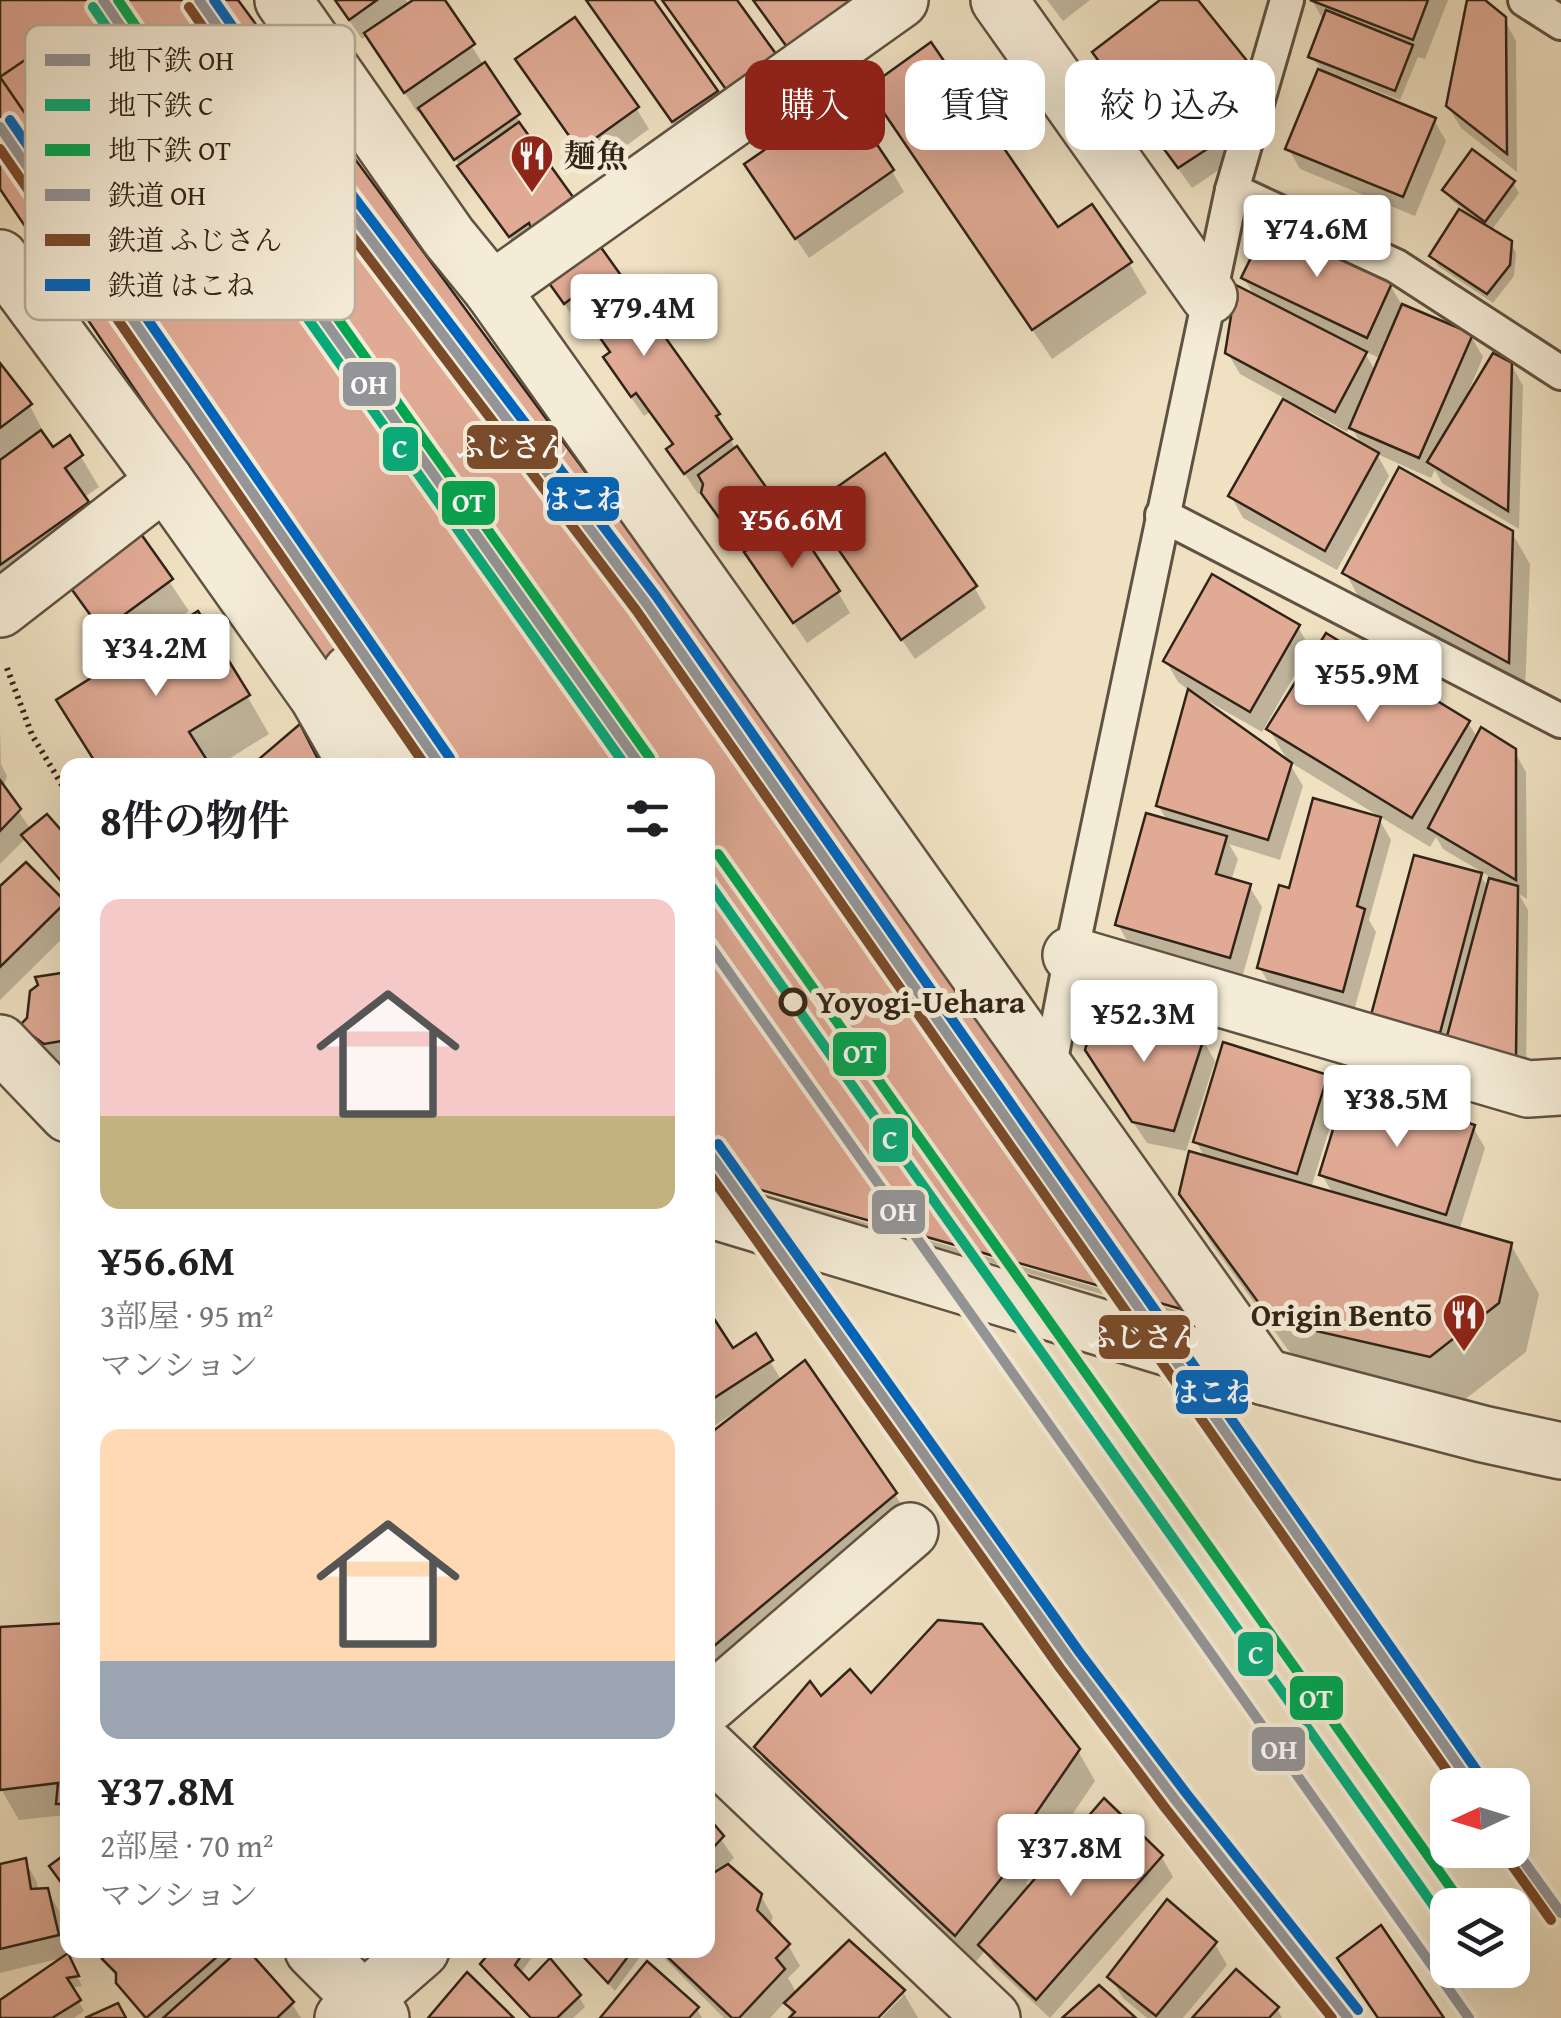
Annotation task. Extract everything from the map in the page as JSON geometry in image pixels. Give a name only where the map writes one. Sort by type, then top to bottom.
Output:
[{"type":"street","points":[[282,0],[300,25]]},
{"type":"street","points":[[492,290],[900,0]]},
{"type":"street","points":[[999,0],[1209,296]]},
{"type":"street","points":[[355,104],[1050,1070],[1265,1377]]},
{"type":"street","points":[[0,258],[25,292]]},
{"type":"street","points":[[46,320],[318,697],[353,758]]},
{"type":"street","points":[[0,609],[165,480]]},
{"type":"street","points":[[351,672],[413,758]]},
{"type":"street","points":[[1071,955],[1528,1089],[1561,1087]]},
{"type":"street","points":[[0,1043],[60,1106]]},
{"type":"street","points":[[715,1211],[1265,1377],[1561,1451]]},
{"type":"street","points":[[715,1699],[910,1531]]},
{"type":"street","points":[[715,1755],[992,2018]]},
{"type":"street","points":[[320,1958],[362,2012],[413,1958]]},
{"type":"lane","points":[[1050,1070],[1232,190],[1288,0]]},
{"type":"lane","points":[[1525,0],[1561,24]]},
{"type":"lane","points":[[1232,190],[1396,266],[1561,373]]},
{"type":"lane","points":[[1162,515],[1561,721]]},
{"type":"path","points":[[6,666],[32,735],[60,781]]},
{"type":"building","points":[[0,0],[238,0],[256,25],[25,25],[25,226],[0,189]]},
{"type":"building","points":[[335,0],[377,0],[349,20]]},
{"type":"building","points":[[413,0],[445,0],[475,44],[404,93],[364,33]]},
{"type":"building","points":[[586,0],[654,0],[718,91],[672,122]]},
{"type":"building","points":[[662,0],[737,0],[779,58],[745,60],[745,84],[730,95]]},
{"type":"building","points":[[753,0],[867,0],[792,54]]},
{"type":"building","points":[[1160,0],[1198,0],[1246,60],[1098,60],[1092,52]]},
{"type":"building","points":[[1310,0],[1428,0],[1413,40]]},
{"type":"building","points":[[1467,0],[1485,0],[1506,17],[1507,154],[1446,106]]},
{"type":"building","points":[[1326,10],[1413,45],[1395,91],[1308,57]]},
{"type":"building","points":[[575,17],[639,107],[579,150],[515,59]]},
{"type":"building","points":[[931,42],[943,60],[906,60]]},
{"type":"building","points":[[25,60],[25,113],[0,77]]},
{"type":"building","points":[[905,61],[905,144],[885,114],[885,75]]},
{"type":"building","points":[[485,62],[520,114],[454,160],[418,108]]},
{"type":"building","points":[[1318,69],[1436,118],[1403,197],[1285,149]]},
{"type":"building","points":[[519,122],[573,197],[531,228],[529,223],[509,237],[457,166]]},
{"type":"building","points":[[1472,149],[1515,181],[1485,222],[1442,190]]},
{"type":"building","points":[[764,150],[881,150],[894,170],[795,239],[744,164]]},
{"type":"building","points":[[909,150],[1005,150],[1058,227],[1092,204],[1132,262],[1032,330]]},
{"type":"building","points":[[1165,150],[1206,150],[1178,168]]},
{"type":"building","points":[[355,159],[606,500],[1188,1311],[715,1177],[715,758],[391,758],[238,543],[88,320],[355,320]]},
{"type":"building","points":[[1459,209],[1512,241],[1510,265],[1487,294],[1429,256]]},
{"type":"building","points":[[1268,223],[1392,283],[1367,338],[1241,278]]},
{"type":"building","points":[[600,246],[720,414],[716,416],[732,439],[684,474],[666,449],[673,444],[636,393],[631,397],[603,357],[610,352],[572,298],[564,304],[549,283]]},
{"type":"building","points":[[1236,285],[1367,352],[1335,412],[1225,353]]},
{"type":"building","points":[[1402,304],[1473,334],[1419,458],[1349,428]]},
{"type":"building","points":[[1493,353],[1512,363],[1508,511],[1427,462]]},
{"type":"building","points":[[0,363],[32,404],[0,428]]},
{"type":"building","points":[[1283,399],[1379,453],[1325,551],[1228,496]]},
{"type":"building","points":[[41,430],[53,447],[70,435],[83,455],[65,468],[89,502],[0,565],[0,460]]},
{"type":"building","points":[[737,446],[780,507],[740,535],[728,522],[722,522],[701,493],[703,484],[698,475]]},
{"type":"building","points":[[885,453],[977,586],[901,640],[809,507]]},
{"type":"building","points":[[1399,467],[1513,531],[1509,663],[1342,573]]},
{"type":"building","points":[[792,519],[840,591],[793,623],[744,552]]},
{"type":"building","points":[[141,534],[173,579],[102,631],[70,587]]},
{"type":"building","points":[[1212,574],[1300,625],[1250,712],[1163,661]]},
{"type":"building","points":[[198,611],[250,695],[189,732],[206,758],[93,758],[56,700]]},
{"type":"building","points":[[1326,633],[1470,721],[1412,818],[1266,729]]},
{"type":"building","points":[[1188,689],[1292,763],[1268,840],[1156,806]]},
{"type":"building","points":[[300,724],[317,758],[260,758]]},
{"type":"building","points":[[1481,727],[1516,749],[1516,880],[1428,828]]},
{"type":"building","points":[[0,780],[21,809],[0,831]]},
{"type":"building","points":[[1313,798],[1381,817],[1357,906],[1365,909],[1343,992],[1257,968],[1279,885],[1289,888]]},
{"type":"building","points":[[1146,813],[1227,836],[1216,874],[1251,884],[1230,958],[1115,925]]},
{"type":"building","points":[[47,814],[60,829],[60,880],[21,835]]},
{"type":"building","points":[[1414,855],[1482,873],[1440,1033],[1371,1015]]},
{"type":"building","points":[[26,862],[60,896],[60,908],[0,967],[0,886]]},
{"type":"building","points":[[1489,878],[1518,886],[1516,1058],[1446,1040]]},
{"type":"building","points":[[60,973],[60,1041],[44,1044],[19,1026],[27,1018],[30,991],[38,985],[35,977]]},
{"type":"building","points":[[1099,1003],[1204,1038],[1174,1131],[1132,1122],[1085,1050]]},
{"type":"building","points":[[1223,1042],[1328,1075],[1297,1174],[1193,1142]]},
{"type":"building","points":[[1347,1084],[1475,1125],[1446,1215],[1319,1175]]},
{"type":"building","points":[[1189,1151],[1512,1243],[1499,1303],[1430,1357],[1272,1321],[1179,1194]]},
{"type":"building","points":[[715,1320],[733,1348],[756,1333],[773,1360],[715,1397]]},
{"type":"building","points":[[805,1360],[897,1493],[715,1645],[715,1430]]},
{"type":"building","points":[[938,1620],[982,1624],[1080,1749],[1006,1857],[1016,1860],[955,1936],[754,1747],[810,1681],[821,1696],[850,1669],[871,1693]]},
{"type":"building","points":[[60,1623],[60,1804],[56,1804],[58,1783],[0,1790],[0,1627]]},
{"type":"building","points":[[1104,1798],[1163,1855],[1036,2000],[978,1945]]},
{"type":"building","points":[[715,1825],[724,1836],[715,1846]]},
{"type":"building","points":[[26,1858],[31,1889],[48,1888],[59,1935],[0,1949],[0,1864]]},
{"type":"building","points":[[60,1858],[60,1881],[49,1866]]},
{"type":"building","points":[[728,1864],[762,1894],[757,1910],[790,1944],[776,1958],[785,1969],[739,2018],[732,2018],[668,1958],[715,1958],[715,1872]]},
{"type":"building","points":[[1167,1899],[1217,1942],[1156,2016],[1107,1977]]},
{"type":"building","points":[[1381,1925],[1444,2018],[1378,2018],[1337,1958]]},
{"type":"building","points":[[849,1940],[905,1990],[878,2018],[789,2018],[795,2012],[784,2003]]},
{"type":"building","points":[[61,1958],[70,1958],[79,1976],[67,1978],[81,2000],[52,2018],[0,2018],[0,2000]]},
{"type":"building","points":[[216,1958],[146,2018],[116,1983],[116,1973],[102,1959]]},
{"type":"building","points":[[230,1958],[255,1958],[294,2002],[277,2018],[163,2018]]},
{"type":"building","points":[[485,1958],[520,1958],[515,1965],[529,1980],[550,1958],[581,1995],[557,2018],[531,2018],[480,1964]]},
{"type":"building","points":[[585,1958],[627,1958],[608,1983]]},
{"type":"building","points":[[647,1961],[699,2007],[689,2018],[600,2018]]},
{"type":"building","points":[[1236,1969],[1279,2007],[1269,2018],[1192,2018]]},
{"type":"building","points":[[467,1972],[514,2018],[428,2018]]},
{"type":"building","points":[[1099,1985],[1136,2018],[1062,2018]]},
{"type":"building","points":[[118,2003],[126,2018],[85,2018]]},
{"type":"metro line","name":"OH","points":[[103,0],[120,25]]},
{"type":"metro line","name":"OT","points":[[118,0],[135,25]]},
{"type":"metro line","name":"C","points":[[93,7],[105,25]]},
{"type":"metro line","name":"C","points":[[309,320],[620,758]]},
{"type":"metro line","name":"OH","points":[[324,320],[635,758]]},
{"type":"metro line","name":"OT","points":[[339,320],[650,758]]},
{"type":"metro line","name":"OT","points":[[718,854],[1451,1888]]},
{"type":"metro line","name":"C","points":[[715,892],[1430,1901]]},
{"type":"metro line","name":"OH","points":[[715,953],[1469,2018]]},
{"type":"rail line","name":"OH","points":[[199,0],[216,25]]},
{"type":"rail line","name":"はこね","points":[[214,0],[231,25]]},
{"type":"rail line","name":"ふじさん","points":[[189,7],[201,25]]},
{"type":"rail line","name":"はこね","points":[[10,120],[25,142]]},
{"type":"rail line","name":"OH","points":[[0,127],[25,163]]},
{"type":"rail line","name":"ふじさん","points":[[0,149],[25,185]]},
{"type":"rail line","name":"はこね","points":[[355,199],[656,596],[1475,1768]]},
{"type":"rail line","name":"OH","points":[[355,219],[646,603],[1460,1768]]},
{"type":"rail line","name":"ふじさん","points":[[355,240],[636,610],[1445,1768]]},
{"type":"rail line","name":"ふじさん","points":[[118,320],[420,758]]},
{"type":"rail line","name":"OH","points":[[133,320],[435,758]]},
{"type":"rail line","name":"はこね","points":[[148,320],[450,758]]},
{"type":"rail line","name":"はこね","points":[[718,1144],[1080,1653],[1358,2010]]},
{"type":"rail line","name":"OH","points":[[715,1161],[1070,1660],[1348,2018]]},
{"type":"rail line","name":"ふじさん","points":[[715,1182],[1060,1668],[1332,2018]]},
{"type":"rail line","name":"ふじさん","points":[[1514,1868],[1551,1920]]},
{"type":"rail line","name":"OH","points":[[1529,1868],[1561,1913]]},
{"type":"place","name":"麺魚","points":[[532,194]]},
{"type":"place","name":"Yoyogi-Uehara","points":[[793,1002]]},
{"type":"place","name":"Origin Bentō","points":[[1464,1353]]}]
